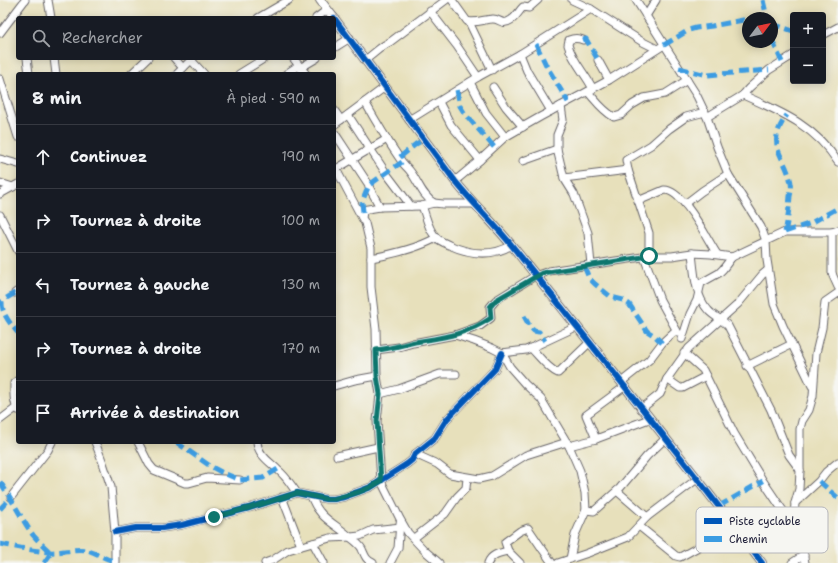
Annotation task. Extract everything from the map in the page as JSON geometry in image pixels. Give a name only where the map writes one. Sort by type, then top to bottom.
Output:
[{"type":"street","points":[[0,33],[25,0]]},
{"type":"street","points":[[48,0],[51,16]]},
{"type":"street","points":[[265,16],[289,0]]},
{"type":"street","points":[[320,0],[332,16]]},
{"type":"street","points":[[365,60],[446,0]]},
{"type":"street","points":[[452,0],[469,22],[492,70]]},
{"type":"street","points":[[469,22],[493,18],[500,22],[506,22],[512,20],[523,7],[529,8],[538,0]]},
{"type":"street","points":[[636,0],[687,80],[706,114],[728,174],[760,227],[766,240],[768,270],[774,304],[778,316],[812,386]]},
{"type":"street","points":[[646,16],[656,0]]},
{"type":"street","points":[[578,1],[641,41],[657,49]]},
{"type":"street","points":[[409,120],[478,77],[520,54],[591,9]]},
{"type":"street","points":[[319,16],[327,10]]},
{"type":"street","points":[[430,11],[457,46],[478,77]]},
{"type":"street","points":[[336,20],[455,181],[512,245],[719,507]]},
{"type":"street","points":[[826,33],[838,26]]},
{"type":"street","points":[[336,47],[350,38]]},
{"type":"street","points":[[583,40],[580,38],[569,40],[568,45],[579,68],[586,76],[590,90],[598,104],[614,117],[621,115],[632,105],[644,98],[665,94],[687,80]]},
{"type":"street","points":[[455,181],[505,137],[609,80],[664,45]]},
{"type":"street","points":[[520,54],[527,71],[551,111]]},
{"type":"street","points":[[780,507],[734,433],[703,370],[686,350],[682,339],[660,300],[646,257],[649,232],[626,162],[628,158],[651,146],[669,129],[686,117],[706,114],[743,95],[748,88],[769,70],[790,57]]},
{"type":"street","points":[[28,60],[29,72]]},
{"type":"street","points":[[54,60],[56,72]]},
{"type":"street","points":[[133,72],[146,60]]},
{"type":"street","points":[[176,60],[183,68]]},
{"type":"street","points":[[179,72],[191,60]]},
{"type":"street","points":[[193,60],[202,72]]},
{"type":"street","points":[[242,72],[262,60]]},
{"type":"street","points":[[294,60],[304,72]]},
{"type":"street","points":[[290,72],[312,60]]},
{"type":"street","points":[[598,60],[609,80]]},
{"type":"street","points":[[0,79],[16,131]]},
{"type":"street","points":[[470,82],[486,112],[505,137]]},
{"type":"street","points":[[336,124],[385,87]]},
{"type":"street","points":[[493,87],[506,107],[522,127]]},
{"type":"street","points":[[743,95],[787,115],[811,131],[831,151],[838,162]]},
{"type":"street","points":[[365,102],[387,139],[425,195],[434,203]]},
{"type":"street","points":[[439,102],[454,129],[480,160]]},
{"type":"street","points":[[561,106],[563,120],[557,135],[556,149],[564,178],[574,194],[588,233],[591,265]]},
{"type":"street","points":[[336,112],[344,118],[371,149],[386,173],[411,206]]},
{"type":"street","points":[[336,135],[353,159],[380,207]]},
{"type":"street","points":[[336,168],[387,139]]},
{"type":"street","points":[[523,161],[556,149]]},
{"type":"street","points":[[0,159],[16,163]]},
{"type":"street","points":[[564,178],[628,170]]},
{"type":"street","points":[[336,171],[362,213],[370,238],[371,287],[376,329],[377,376],[380,394],[377,421],[381,481],[408,533],[424,551],[439,563]]},
{"type":"street","points":[[685,204],[728,174]]},
{"type":"street","points":[[0,183],[16,185]]},
{"type":"street","points":[[0,194],[16,185]]},
{"type":"street","points":[[638,201],[664,190],[668,190],[675,194],[690,210],[717,254]]},
{"type":"street","points":[[362,213],[380,207],[422,206],[434,203],[474,204]]},
{"type":"street","points":[[422,206],[436,238],[462,251],[475,253],[500,252],[512,245]]},
{"type":"street","points":[[0,215],[16,247]]},
{"type":"street","points":[[682,339],[690,314],[697,300],[702,282],[719,273],[732,257],[784,232],[835,231],[832,276],[838,287]]},
{"type":"street","points":[[371,258],[398,253],[422,246],[436,238]]},
{"type":"street","points":[[376,350],[399,347],[455,335],[480,326],[491,318],[490,307],[496,300],[535,276],[549,271],[646,257],[672,256],[692,253],[717,254],[732,257]]},
{"type":"street","points":[[692,253],[694,272],[703,304],[707,310],[728,326],[770,410],[789,455],[800,470]]},
{"type":"street","points":[[641,408],[660,394],[667,379],[686,350],[738,304],[768,270]]},
{"type":"street","points":[[794,507],[799,489],[800,429],[813,396],[812,386],[816,353],[822,328],[824,306],[825,302],[838,293]]},
{"type":"street","points":[[502,353],[531,348],[576,327]]},
{"type":"street","points":[[624,387],[623,381],[648,360],[662,343],[676,330]]},
{"type":"street","points":[[455,335],[502,353],[510,366],[525,384],[541,399],[568,444],[580,471],[585,493],[586,510],[575,534],[570,559]]},
{"type":"street","points":[[531,348],[550,367],[558,372],[589,343]]},
{"type":"street","points":[[747,366],[792,344]]},
{"type":"street","points":[[115,532],[136,528],[162,528],[182,525],[249,508],[297,493],[326,499],[339,498],[371,487],[407,464],[412,460],[415,454],[435,438],[447,419],[495,369],[502,353]]},
{"type":"street","points":[[380,394],[399,389],[440,374],[456,374]]},
{"type":"street","points":[[336,385],[377,376]]},
{"type":"street","points":[[667,379],[680,388],[684,388],[706,376]]},
{"type":"street","points":[[16,382],[14,383],[16,400]]},
{"type":"street","points":[[596,439],[586,415],[624,387]]},
{"type":"street","points":[[0,420],[16,410]]},
{"type":"street","points":[[415,454],[437,464],[450,474],[467,478],[488,478],[526,455],[568,444],[596,439],[649,419]]},
{"type":"street","points":[[586,510],[594,511],[617,491],[647,456],[665,439]]},
{"type":"street","points":[[11,497],[48,450],[51,444]]},
{"type":"street","points":[[96,444],[104,463],[111,488],[115,532],[115,563]]},
{"type":"street","points":[[139,444],[149,464],[154,470],[185,483],[207,478],[240,480]]},
{"type":"street","points":[[258,444],[266,460],[278,469],[297,493]]},
{"type":"street","points":[[337,456],[378,447]]},
{"type":"street","points":[[794,503],[838,462]]},
{"type":"street","points":[[414,538],[445,514],[457,497],[466,488],[467,478]]},
{"type":"street","points":[[558,563],[626,538],[647,517],[697,479]]},
{"type":"street","points":[[617,491],[647,517]]},
{"type":"street","points":[[310,496],[314,505],[324,517],[351,537],[362,549],[364,556],[368,561],[373,563]]},
{"type":"street","points":[[282,497],[301,546]]},
{"type":"street","points":[[390,563],[398,548],[401,527],[400,519]]},
{"type":"street","points":[[639,526],[676,556],[680,556],[696,548]]},
{"type":"street","points":[[265,563],[273,560],[288,550],[330,538],[360,536],[373,530],[401,527]]},
{"type":"street","points":[[520,563],[508,551],[505,542],[527,527],[530,529],[552,563]]},
{"type":"street","points":[[313,543],[324,563]]},
{"type":"street","points":[[488,563],[490,558],[493,556],[508,551]]},
{"type":"street","points":[[754,553],[762,563]]},
{"type":"street","points":[[792,563],[804,559]]},
{"type":"marked path","points":[[763,0],[766,12]]},
{"type":"marked path","points":[[664,45],[689,30],[742,20]]},
{"type":"marked path","points":[[778,26],[790,30]]},
{"type":"marked path","points":[[583,40],[586,39],[598,60]]},
{"type":"marked path","points":[[536,44],[546,65],[568,102]]},
{"type":"marked path","points":[[776,48],[782,62]]},
{"type":"marked path","points":[[679,68],[707,75],[769,70]]},
{"type":"marked path","points":[[457,90],[460,106],[465,114],[494,147]]},
{"type":"marked path","points":[[785,232],[791,185],[788,173],[778,150],[777,135],[780,126],[787,115]]},
{"type":"marked path","points":[[400,157],[423,140]]},
{"type":"marked path","points":[[363,212],[362,202],[369,185],[402,162]]},
{"type":"marked path","points":[[785,232],[811,223],[838,208]]},
{"type":"marked path","points":[[584,266],[589,278],[595,284],[611,297],[623,300],[629,304],[647,331],[662,343]]},
{"type":"marked path","points":[[15,293],[2,301],[2,306],[7,318],[16,330]]},
{"type":"marked path","points":[[524,316],[530,327],[534,331],[539,332],[545,341]]},
{"type":"marked path","points":[[179,444],[210,466],[240,480],[263,478],[278,469]]},
{"type":"marked path","points":[[719,506],[763,481]]},
{"type":"marked path","points":[[819,481],[838,498]]},
{"type":"marked path","points":[[0,482],[33,535],[51,553],[44,563]]},
{"type":"marked path","points":[[0,509],[11,497]]},
{"type":"marked path","points":[[0,544],[49,552],[87,550],[116,561]]},
{"type":"cycle path","points":[[336,21],[455,181],[506,239],[670,443],[719,507]]},
{"type":"cycle path","points":[[115,532],[136,528],[162,528],[182,525],[249,508],[297,493],[326,499],[334,499],[371,487],[407,464],[412,460],[415,454],[435,438],[447,419],[495,369],[502,353]]},
{"type":"cycle path","points":[[754,553],[762,563]]},
{"type":"route","points":[[214,517],[297,493],[326,499],[344,497],[371,487],[381,481],[377,421],[380,394],[377,376],[376,350],[399,347],[455,335],[480,326],[491,318],[490,307],[496,300],[542,273],[649,256]]}]
